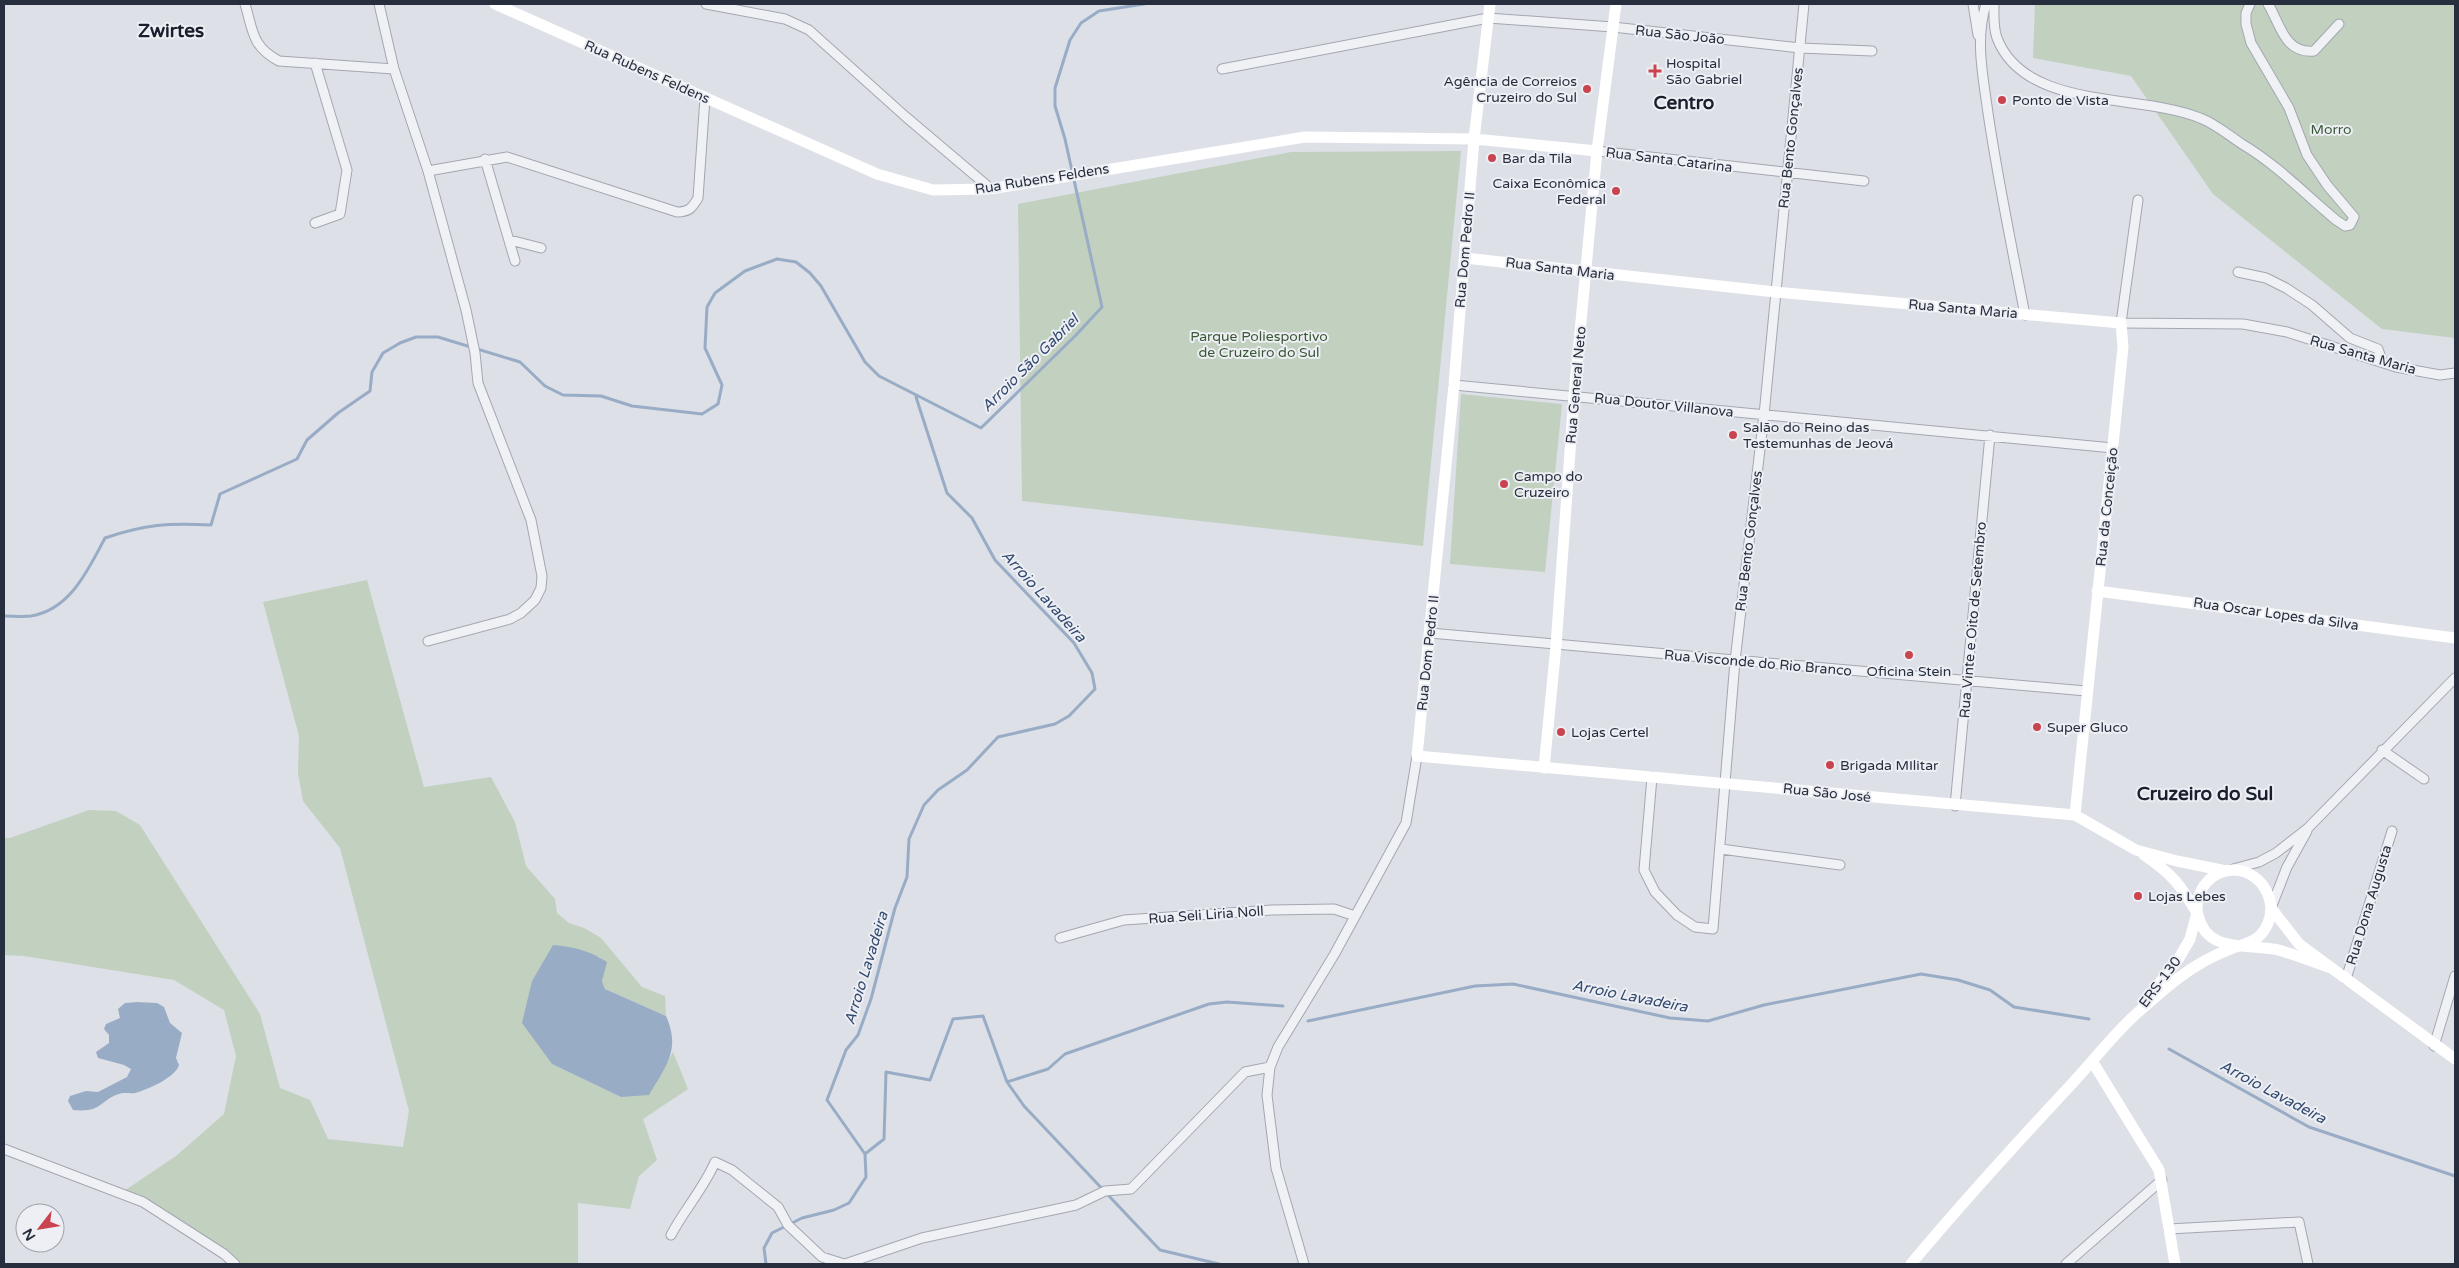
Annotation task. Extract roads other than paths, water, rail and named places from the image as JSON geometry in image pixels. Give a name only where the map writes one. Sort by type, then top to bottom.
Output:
[{"type":"main road","name":"Rua Rubens Feldens","points":[[495,4],[878,174],[933,190],[991,189],[1291,138],[1474,139]]},
{"type":"main road","name":"Rua Dom Pedro II","points":[[1417,756],[1454,386],[1474,139],[1490,4]]},
{"type":"main road","name":"Rua General Neto","points":[[1544,768],[1556,646],[1574,396],[1597,151],[1616,4]]},
{"type":"main road","name":"Rua Santa Catarina","points":[[1474,139],[1597,151]]},
{"type":"main road","name":"Rua Santa Maria","points":[[1465,258],[1586,273],[1775,292],[2121,323]]},
{"type":"main road","name":"Rua da Conceição","points":[[2075,815],[2096,591],[2123,347],[2121,323]]},
{"type":"main road","name":"Rua Oscar Lopes da Silva","points":[[2096,591],[2455,638]]},
{"type":"main road","name":"Rua São José","points":[[1417,756],[1726,783],[1955,806],[2075,815],[2136,850],[2226,871]]},
{"type":"main road","points":[[2136,850],[2171,875],[2181,886],[2197,913],[2204,930],[2218,942],[2282,951],[2331,968]]},
{"type":"main road","points":[[2197,913],[2198,897],[2206,883],[2218,873],[2235,870],[2253,876],[2266,890],[2271,908],[2271,916],[2264,931],[2252,942],[2236,946]]},
{"type":"main road","points":[[2271,908],[2299,944],[2434,1046],[2455,1059]]},
{"type":"main road","name":"ERS-130","points":[[1911,1264],[1967,1197],[2134,1016],[2179,958],[2190,939],[2197,913]]},
{"type":"main road","name":"ERS-130","points":[[2134,1016],[2182,974],[2209,957],[2236,946]]},
{"type":"main road","points":[[2092,1061],[2159,1170],[2175,1264]]},
{"type":"street","points":[[245,4],[257,43],[265,53],[279,60],[394,69]]},
{"type":"street","points":[[379,4],[394,69],[428,171],[476,353],[478,383],[531,520],[542,576],[541,588],[535,600],[521,613],[510,619],[428,641]]},
{"type":"street","points":[[706,4],[786,19],[809,30],[906,117],[991,189]]},
{"type":"street","name":"Rua Bento Gonçalves","points":[[1652,777],[1644,870],[1655,892],[1676,915],[1694,927],[1713,929],[1735,661],[1764,415],[1804,4]]},
{"type":"street","points":[[1973,4],[1994,151],[2025,315]]},
{"type":"street","points":[[1979,40],[1986,4]]},
{"type":"street","points":[[1994,4],[1994,26],[2009,58],[2038,82],[2078,94],[2154,105],[2200,118],[2256,151],[2336,220],[2345,226],[2350,225],[2354,217],[2307,155],[2289,108],[2251,43],[2246,24],[2246,13],[2250,4]]},
{"type":"street","points":[[2268,4],[2287,41],[2306,52],[2314,52],[2339,24]]},
{"type":"street","name":"Rua São João","points":[[1222,69],[1488,18],[1613,28],[1800,48],[1872,50]]},
{"type":"street","points":[[315,63],[347,170],[340,214],[315,223]]},
{"type":"street","points":[[428,171],[485,159],[507,157],[677,212],[686,212],[692,208],[698,198],[705,98]]},
{"type":"street","name":"Rua Santa Catarina","points":[[1597,151],[1788,174],[1864,181]]},
{"type":"street","points":[[485,159],[515,261]]},
{"type":"street","name":"Rua da Conceição","points":[[2121,323],[2138,200]]},
{"type":"street","points":[[510,240],[541,248]]},
{"type":"street","points":[[2238,272],[2266,278],[2286,288],[2312,305],[2350,338],[2378,349],[2382,361]]},
{"type":"street","name":"Rua Santa Maria","points":[[2121,323],[2243,324],[2287,332],[2396,367],[2440,375],[2455,373]]},
{"type":"street","name":"Rua Doutor Villanova","points":[[1454,386],[2113,448]]},
{"type":"street","name":"Rua Vinte e Oito de Setembro","points":[[1955,806],[1990,435]]},
{"type":"street","name":"Rua Visconde do Rio Branco","points":[[1430,633],[1556,646],[2086,691]]},
{"type":"street","points":[[2226,871],[2259,862],[2276,853],[2308,828],[2382,750],[2455,678]]},
{"type":"street","points":[[2382,750],[2424,779]]},
{"type":"street","name":"Rua Dom Pedro II","points":[[1304,1264],[1276,1168],[1267,1095],[1270,1067],[1278,1047],[1334,955],[1406,823],[1417,756]]},
{"type":"street","points":[[2271,908],[2287,867],[2308,828]]},
{"type":"street","name":"Rua Dona Augusta","points":[[2346,978],[2392,831]]},
{"type":"street","points":[[1721,849],[1840,864]]},
{"type":"street","name":"Rua Seli Liria Noll","points":[[1060,938],[1124,920],[1272,910],[1334,909],[1355,916]]},
{"type":"street","points":[[2434,1046],[2455,976]]},
{"type":"street","points":[[671,1235],[683,1212],[710,1174],[715,1162],[732,1170],[778,1207],[788,1225],[822,1257],[844,1264],[922,1238],[1076,1205],[1106,1191],[1131,1189],[1245,1072],[1270,1067]]},
{"type":"street","points":[[4,1149],[143,1202],[224,1254],[235,1264]]},
{"type":"street","points":[[2066,1264],[2162,1180]]},
{"type":"street","points":[[2169,1229],[2299,1222],[2308,1264]]},
{"type":"water","points":[[553,945],[581,950],[607,962],[602,981],[605,989],[666,1016],[670,1028],[672,1048],[666,1066],[649,1095],[621,1097],[552,1064],[522,1023],[532,981]]},
{"type":"water","points":[[125,1003],[157,1003],[164,1007],[170,1023],[182,1033],[176,1058],[179,1065],[177,1070],[147,1089],[135,1093],[119,1094],[90,1110],[73,1110],[68,1101],[70,1096],[86,1091],[98,1092],[127,1077],[131,1069],[124,1065],[98,1058],[96,1052],[109,1043],[109,1035],[104,1029],[106,1024],[120,1018],[118,1009]]},
{"type":"waterway","name":"Arroio São Gabriel","points":[[4,616],[31,616],[57,606],[76,587],[92,563],[105,538],[145,527],[182,524],[211,525],[220,494],[297,459],[307,440],[338,413],[370,391],[372,372],[383,353],[400,343],[416,337],[438,337],[520,362],[545,386],[563,395],[601,396],[632,406],[702,414],[718,404],[722,385],[705,348],[707,307],[715,293],[745,271],[777,259],[796,262],[810,273],[821,286],[865,362],[879,376],[981,428],[1102,307],[1065,139],[1055,106],[1055,88],[1070,40],[1081,23],[1099,11],[1144,4]]},
{"type":"waterway","name":"Arroio Lavadeira","points":[[916,397],[947,493],[972,518],[995,560],[1074,643],[1092,673],[1095,689],[1069,716],[1055,724],[998,737],[967,770],[938,790],[924,805],[909,839],[907,877],[895,908],[871,999],[858,1035],[846,1050],[827,1100],[865,1154],[884,1139],[886,1072],[930,1080],[953,1019],[983,1016],[1007,1082],[1024,1106],[1160,1250],[1219,1264]]},
{"type":"waterway","name":"Arroio Lavadeira","points":[[1308,1021],[1475,986],[1513,984],[1670,1018],[1708,1021],[1764,1005],[1921,974],[1958,980],[1990,990],[2014,1007],[2089,1019]]},
{"type":"waterway","name":"Arroio Lavadeira","points":[[1007,1082],[1048,1069],[1065,1054],[1209,1004],[1227,1002],[1283,1006]]},
{"type":"waterway","name":"Arroio Lavadeira","points":[[2169,1049],[2309,1127],[2455,1176]]},
{"type":"waterway","points":[[766,1264],[764,1248],[772,1233],[802,1218],[834,1210],[849,1203],[866,1177],[865,1154]]},
{"type":"place","name":"Hospital São Gabriel","points":[[1655,71]]},
{"type":"place","name":"Agência de Correios Cruzeiro do Sul","points":[[1587,89]]},
{"type":"place","name":"Ponto de Vista","points":[[2002,100]]},
{"type":"place","name":"Bar da Tila","points":[[1492,158]]},
{"type":"place","name":"Caixa Econômica Federal","points":[[1616,191]]},
{"type":"place","name":"Salão do Reino das Testemunhas de Jeová","points":[[1733,435]]},
{"type":"place","name":"Campo do Cruzeiro","points":[[1504,484]]},
{"type":"place","name":"Oficina Stein","points":[[1909,655]]},
{"type":"place","name":"Super Gluco","points":[[2037,727]]},
{"type":"place","name":"Lojas Certel","points":[[1561,732]]},
{"type":"place","name":"Brigada MIlitar","points":[[1830,765]]},
{"type":"place","name":"Lojas Lebes","points":[[2138,896]]},
{"type":"district","name":"Zwirtes","points":[[171,31]]},
{"type":"district","name":"Centro","points":[[1684,103]]},
{"type":"district","name":"Cruzeiro do Sul","points":[[2205,794]]},
{"type":"park label","name":"Morro","points":[[2331,129]]},
{"type":"park label","name":"Parque Poliesportivo de Cruzeiro do Sul","points":[[1259,344]]}]
